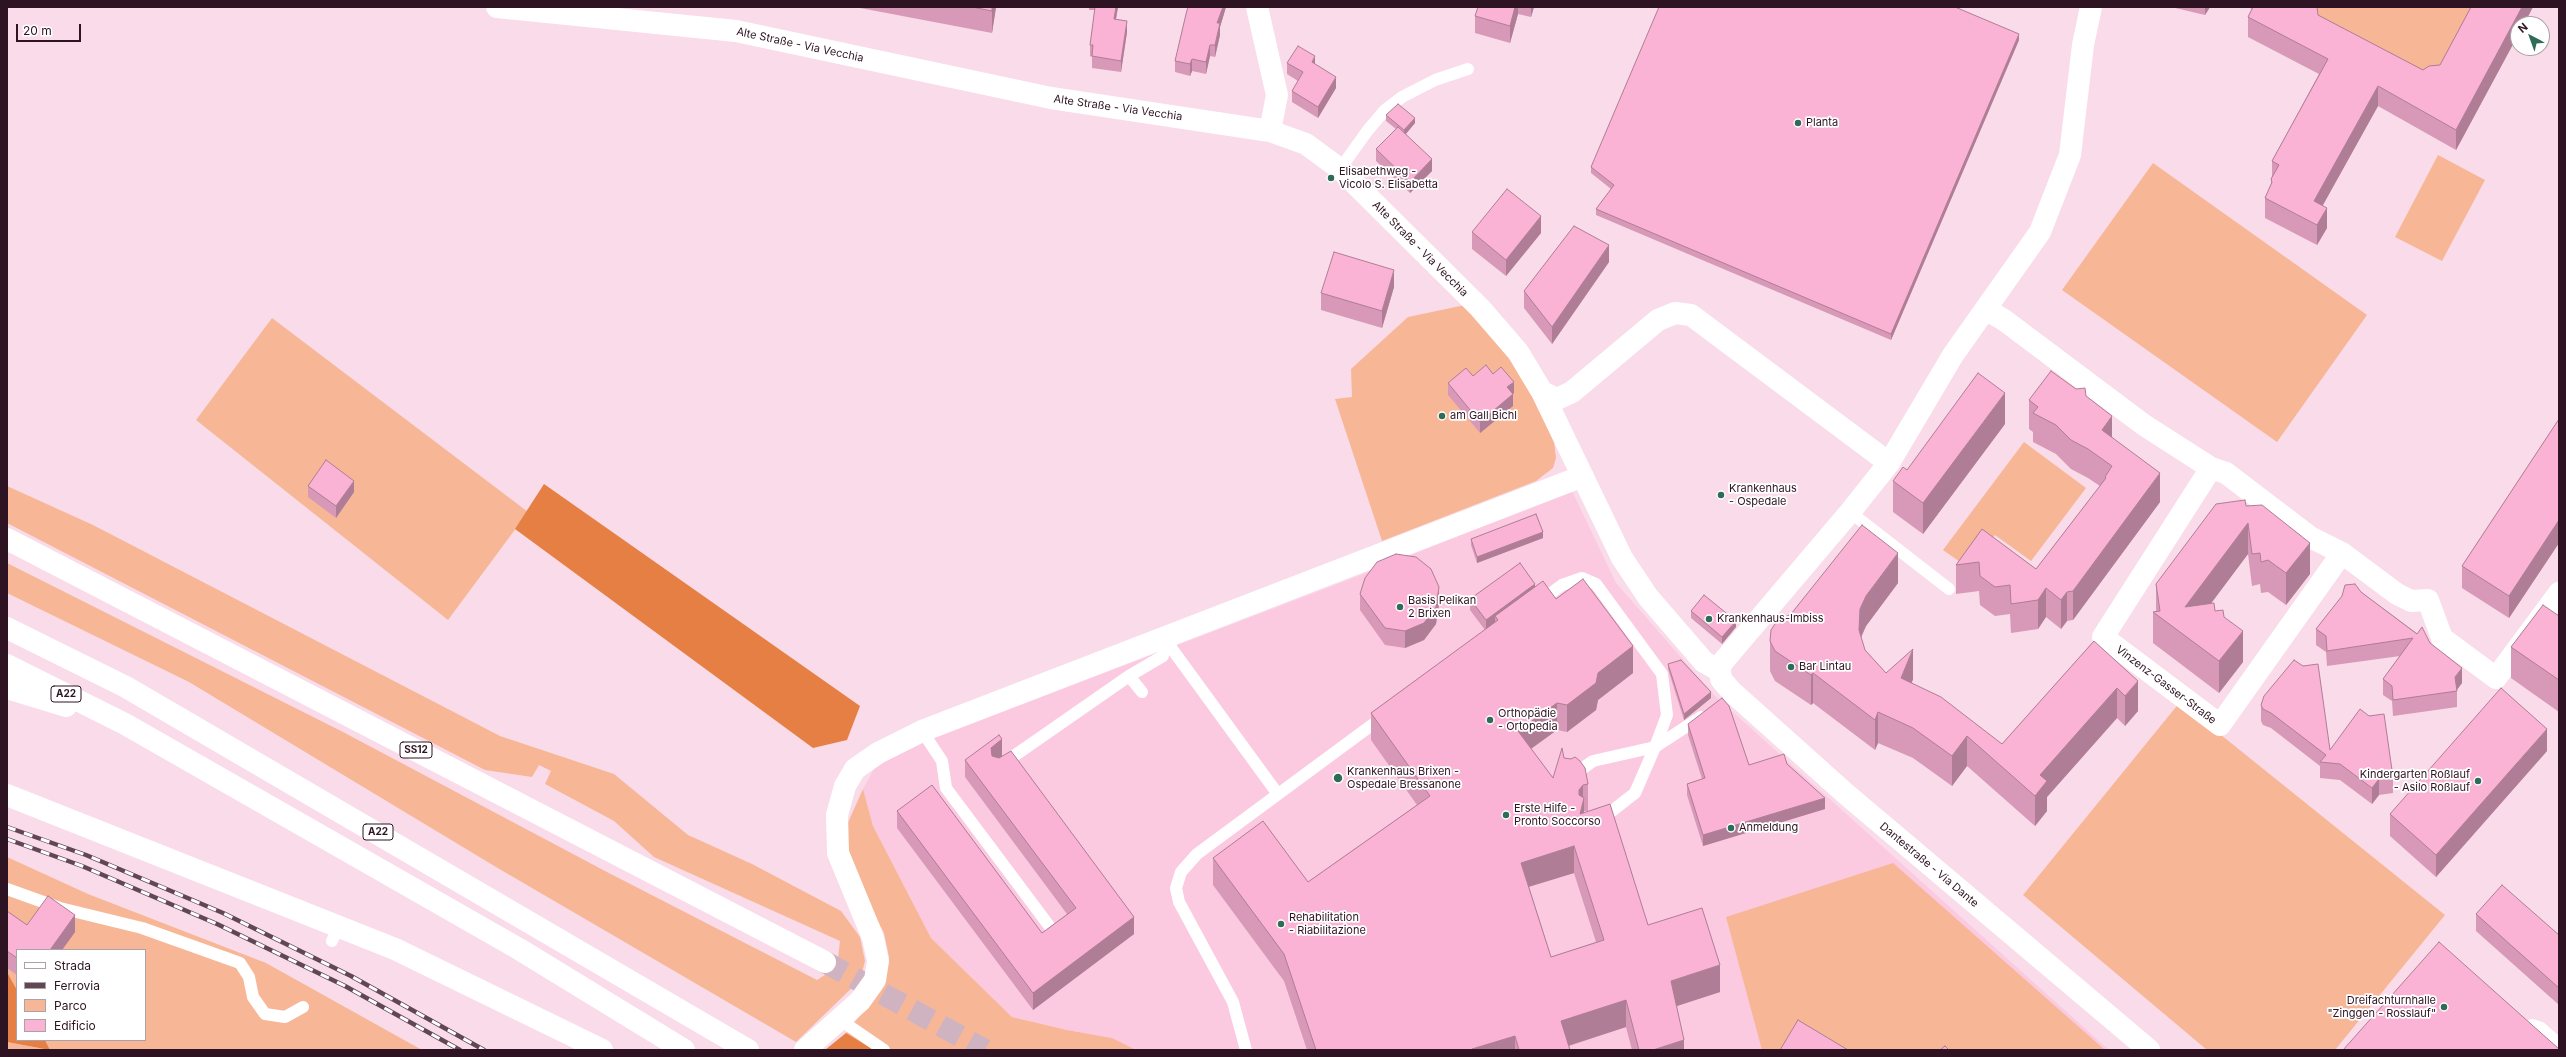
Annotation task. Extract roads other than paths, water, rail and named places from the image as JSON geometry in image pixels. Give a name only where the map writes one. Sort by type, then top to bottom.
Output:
[{"type":"main road","name":"Alte Straße - Via Vecchia","points":[[496,7],[736,31],[1050,98],[1270,131],[1306,144],[1340,169],[1480,308],[1518,352],[1542,392],[1622,558],[1648,597],[1704,662],[1720,671]]},
{"type":"main road","points":[[1257,7],[1277,95],[1270,131]]},
{"type":"main road","points":[[1720,671],[1721,664],[1850,512],[1888,463],[1953,355],[1987,310],[2040,232],[2070,155],[2083,45],[2091,7]]},
{"type":"main road","points":[[1987,310],[2004,320],[2144,425],[2211,468],[2226,473],[2310,537],[2342,553],[2397,594],[2411,601],[2428,600],[2442,638],[2496,678],[2553,615],[2559,593]]},
{"type":"main road","points":[[1542,392],[1557,399],[1572,392],[1658,320],[1675,313],[1691,315],[1888,463]]},
{"type":"main road","name":"Vinzenz-Gasser-Straße","points":[[2211,468],[2103,637],[2220,725],[2342,553]]},
{"type":"main road","points":[[806,1050],[860,1001],[875,980],[878,961],[873,938],[838,853],[837,815],[845,786],[855,769],[878,753],[922,731],[1583,476]]},
{"type":"main road","name":"SS12","points":[[7,538],[826,962]]},
{"type":"main road","name":"A22","points":[[7,628],[132,691],[746,1049]]},
{"type":"main road","name":"A22","points":[[7,665],[125,724],[519,949],[684,1050]]},
{"type":"main road","name":"Dantestraße - Via Dante","points":[[1720,671],[1725,696],[2149,1050]]},
{"type":"main road","points":[[7,688],[125,724]]},
{"type":"main road","points":[[7,794],[297,909],[335,934],[394,949],[602,1050]]},
{"type":"lane","points":[[1340,169],[1368,130],[1385,110],[1402,97],[1435,80],[1468,69]]},
{"type":"lane","points":[[1850,512],[1949,589]]},
{"type":"lane","points":[[1530,608],[1562,585],[1582,578],[1596,584],[1662,674],[1667,715],[1635,793],[1612,811],[1596,819],[1586,818]]},
{"type":"lane","points":[[998,768],[1129,676],[1163,656],[1164,638]]},
{"type":"lane","points":[[1164,638],[1252,747],[1277,793]]},
{"type":"lane","points":[[1129,676],[1142,692]]},
{"type":"lane","points":[[1246,1050],[1233,1002],[1179,902],[1176,888],[1181,872],[1197,854],[1277,793],[1391,710]]},
{"type":"lane","points":[[1568,779],[1577,770],[1593,761],[1655,747],[1710,710]]},
{"type":"lane","points":[[922,731],[942,761],[946,788],[1050,927]]},
{"type":"lane","points":[[7,889],[60,908],[142,928],[240,963],[249,977],[253,997],[265,1014],[285,1017],[303,1007]]},
{"type":"lane","points":[[842,1018],[849,1026],[884,1050]]},
{"type":"lane","points":[[2523,1030],[2532,1025],[2541,1028],[2559,1044]]},
{"type":"tunnel","points":[[825,962],[985,1050]]},
{"type":"railway","points":[[7,827],[86,855],[223,913],[351,976],[484,1050]]},
{"type":"railway","points":[[7,839],[82,866],[217,924],[345,986],[460,1050]]},
{"type":"place","name":"Planta","points":[[1798,123]]},
{"type":"place","name":"Elisabethweg - Vicolo S. Elisabetta","points":[[1331,178]]},
{"type":"place","name":"am Gall Bichl","points":[[1442,416]]},
{"type":"place","name":"Krankenhaus - Ospedale","points":[[1721,495]]},
{"type":"place","name":"Basis Pelikan 2 Brixen","points":[[1400,607]]},
{"type":"place","name":"Krankenhaus-Imbiss","points":[[1709,619]]},
{"type":"place","name":"Bar Lintau","points":[[1791,667]]},
{"type":"place","name":"Orthopädie - Ortopedia","points":[[1490,720]]},
{"type":"place","name":"Krankenhaus Brixen - Ospedale Bressanone","points":[[1338,778]]},
{"type":"place","name":"Kindergarten Roßlauf - Asilo Roßlauf","points":[[2478,781]]},
{"type":"place","name":"Erste Hilfe - Pronto Soccorso","points":[[1506,815]]},
{"type":"place","name":"Anmeldung","points":[[1731,828]]},
{"type":"place","name":"Rehabilitation - Riabilitazione","points":[[1281,924]]},
{"type":"place","name":"Dreifachturnhalle \"Zinggen - Rosslauf\"","points":[[2444,1007]]}]
